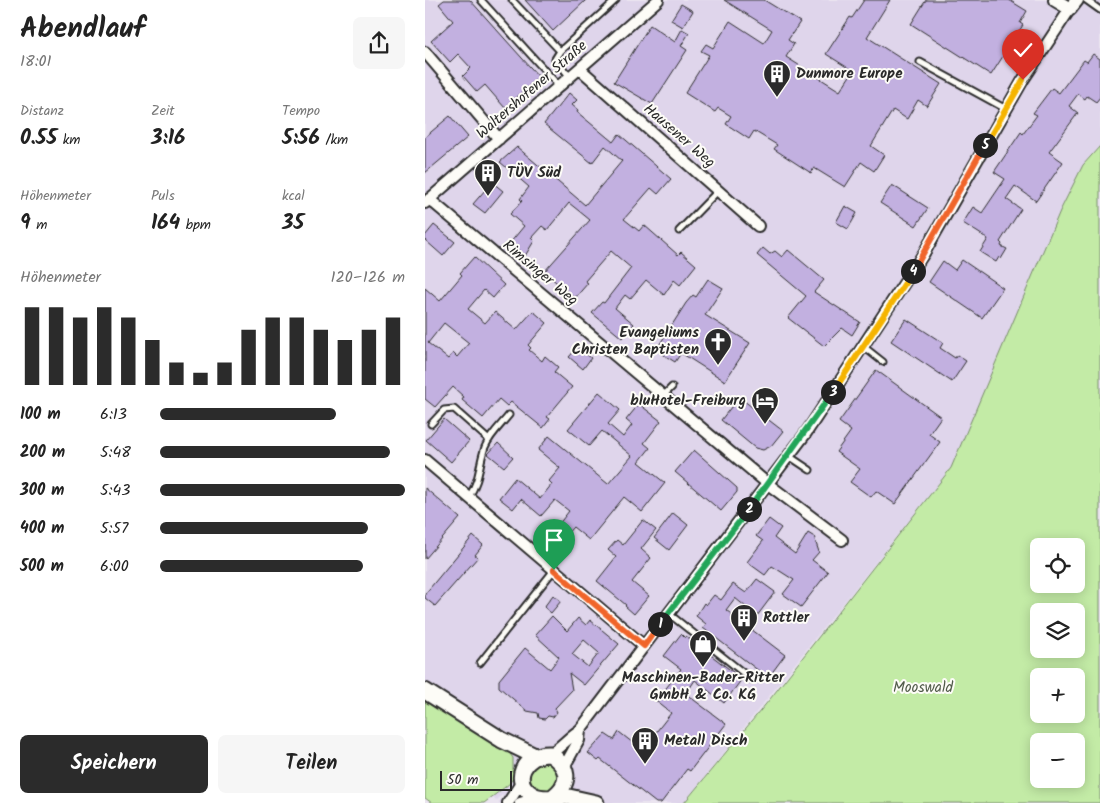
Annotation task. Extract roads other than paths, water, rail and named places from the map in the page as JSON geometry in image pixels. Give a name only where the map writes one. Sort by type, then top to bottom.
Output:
[{"type":"main road","points":[[425,691],[501,740],[535,756]]},
{"type":"main road","points":[[501,740],[519,759],[528,790],[546,797],[567,797],[596,803]]},
{"type":"main road","points":[[523,774],[528,761],[535,756],[550,754],[560,761],[565,774],[600,803]]},
{"type":"main road","points":[[546,797],[563,787],[565,774]]},
{"type":"street","name":"Waltershofener Straße","points":[[427,201],[658,0]]},
{"type":"street","points":[[550,754],[560,748],[570,736],[580,730],[789,456],[864,347],[924,253],[1006,109],[1045,45],[1073,5],[1055,0]]},
{"type":"street","points":[[425,52],[499,139]]},
{"type":"street","name":"Hausener Weg","points":[[580,69],[758,226]]},
{"type":"street","name":"Rimsinger Weg","points":[[427,201],[768,484],[842,540]]},
{"type":"street","points":[[425,460],[644,646]]},
{"type":"street","points":[[565,774],[579,740],[580,730]]},
{"type":"street","points":[[508,803],[523,774]]},
{"type":"street","points":[[520,803],[546,797]]},
{"type":"lane","points":[[481,0],[559,86]]},
{"type":"lane","points":[[512,0],[559,51]]},
{"type":"lane","points":[[570,77],[555,59],[559,51],[616,0]]},
{"type":"lane","points":[[1086,0],[1100,10]]},
{"type":"lane","points":[[920,62],[1006,109]]},
{"type":"lane","points":[[679,231],[718,191]]},
{"type":"lane","points":[[864,347],[883,362]]},
{"type":"lane","points":[[663,396],[672,387]]},
{"type":"lane","points":[[431,424],[445,410],[454,409],[489,440]]},
{"type":"lane","points":[[469,497],[477,482],[485,448],[509,415]]},
{"type":"lane","points":[[789,456],[810,470]]},
{"type":"lane","points":[[481,663],[554,570]]},
{"type":"lane","points":[[668,613],[751,679]]},
{"type":"place","name":"Dunmore Europe","points":[[777,98]]},
{"type":"place","name":"TÜV Süd","points":[[488,197]]},
{"type":"place","name":"Evangeliums Christen Baptisten","points":[[718,366]]},
{"type":"place","name":"bluHotel-Freiburg","points":[[765,425]]},
{"type":"place","name":"Rottler","points":[[744,642]]},
{"type":"place","name":"Maschinen-Bader-Ritter GmbH & Co. KG","points":[[703,668]]},
{"type":"place","name":"Metall Disch","points":[[645,765]]},
{"type":"park label","name":"Mooswald","points":[[923,688]]}]
